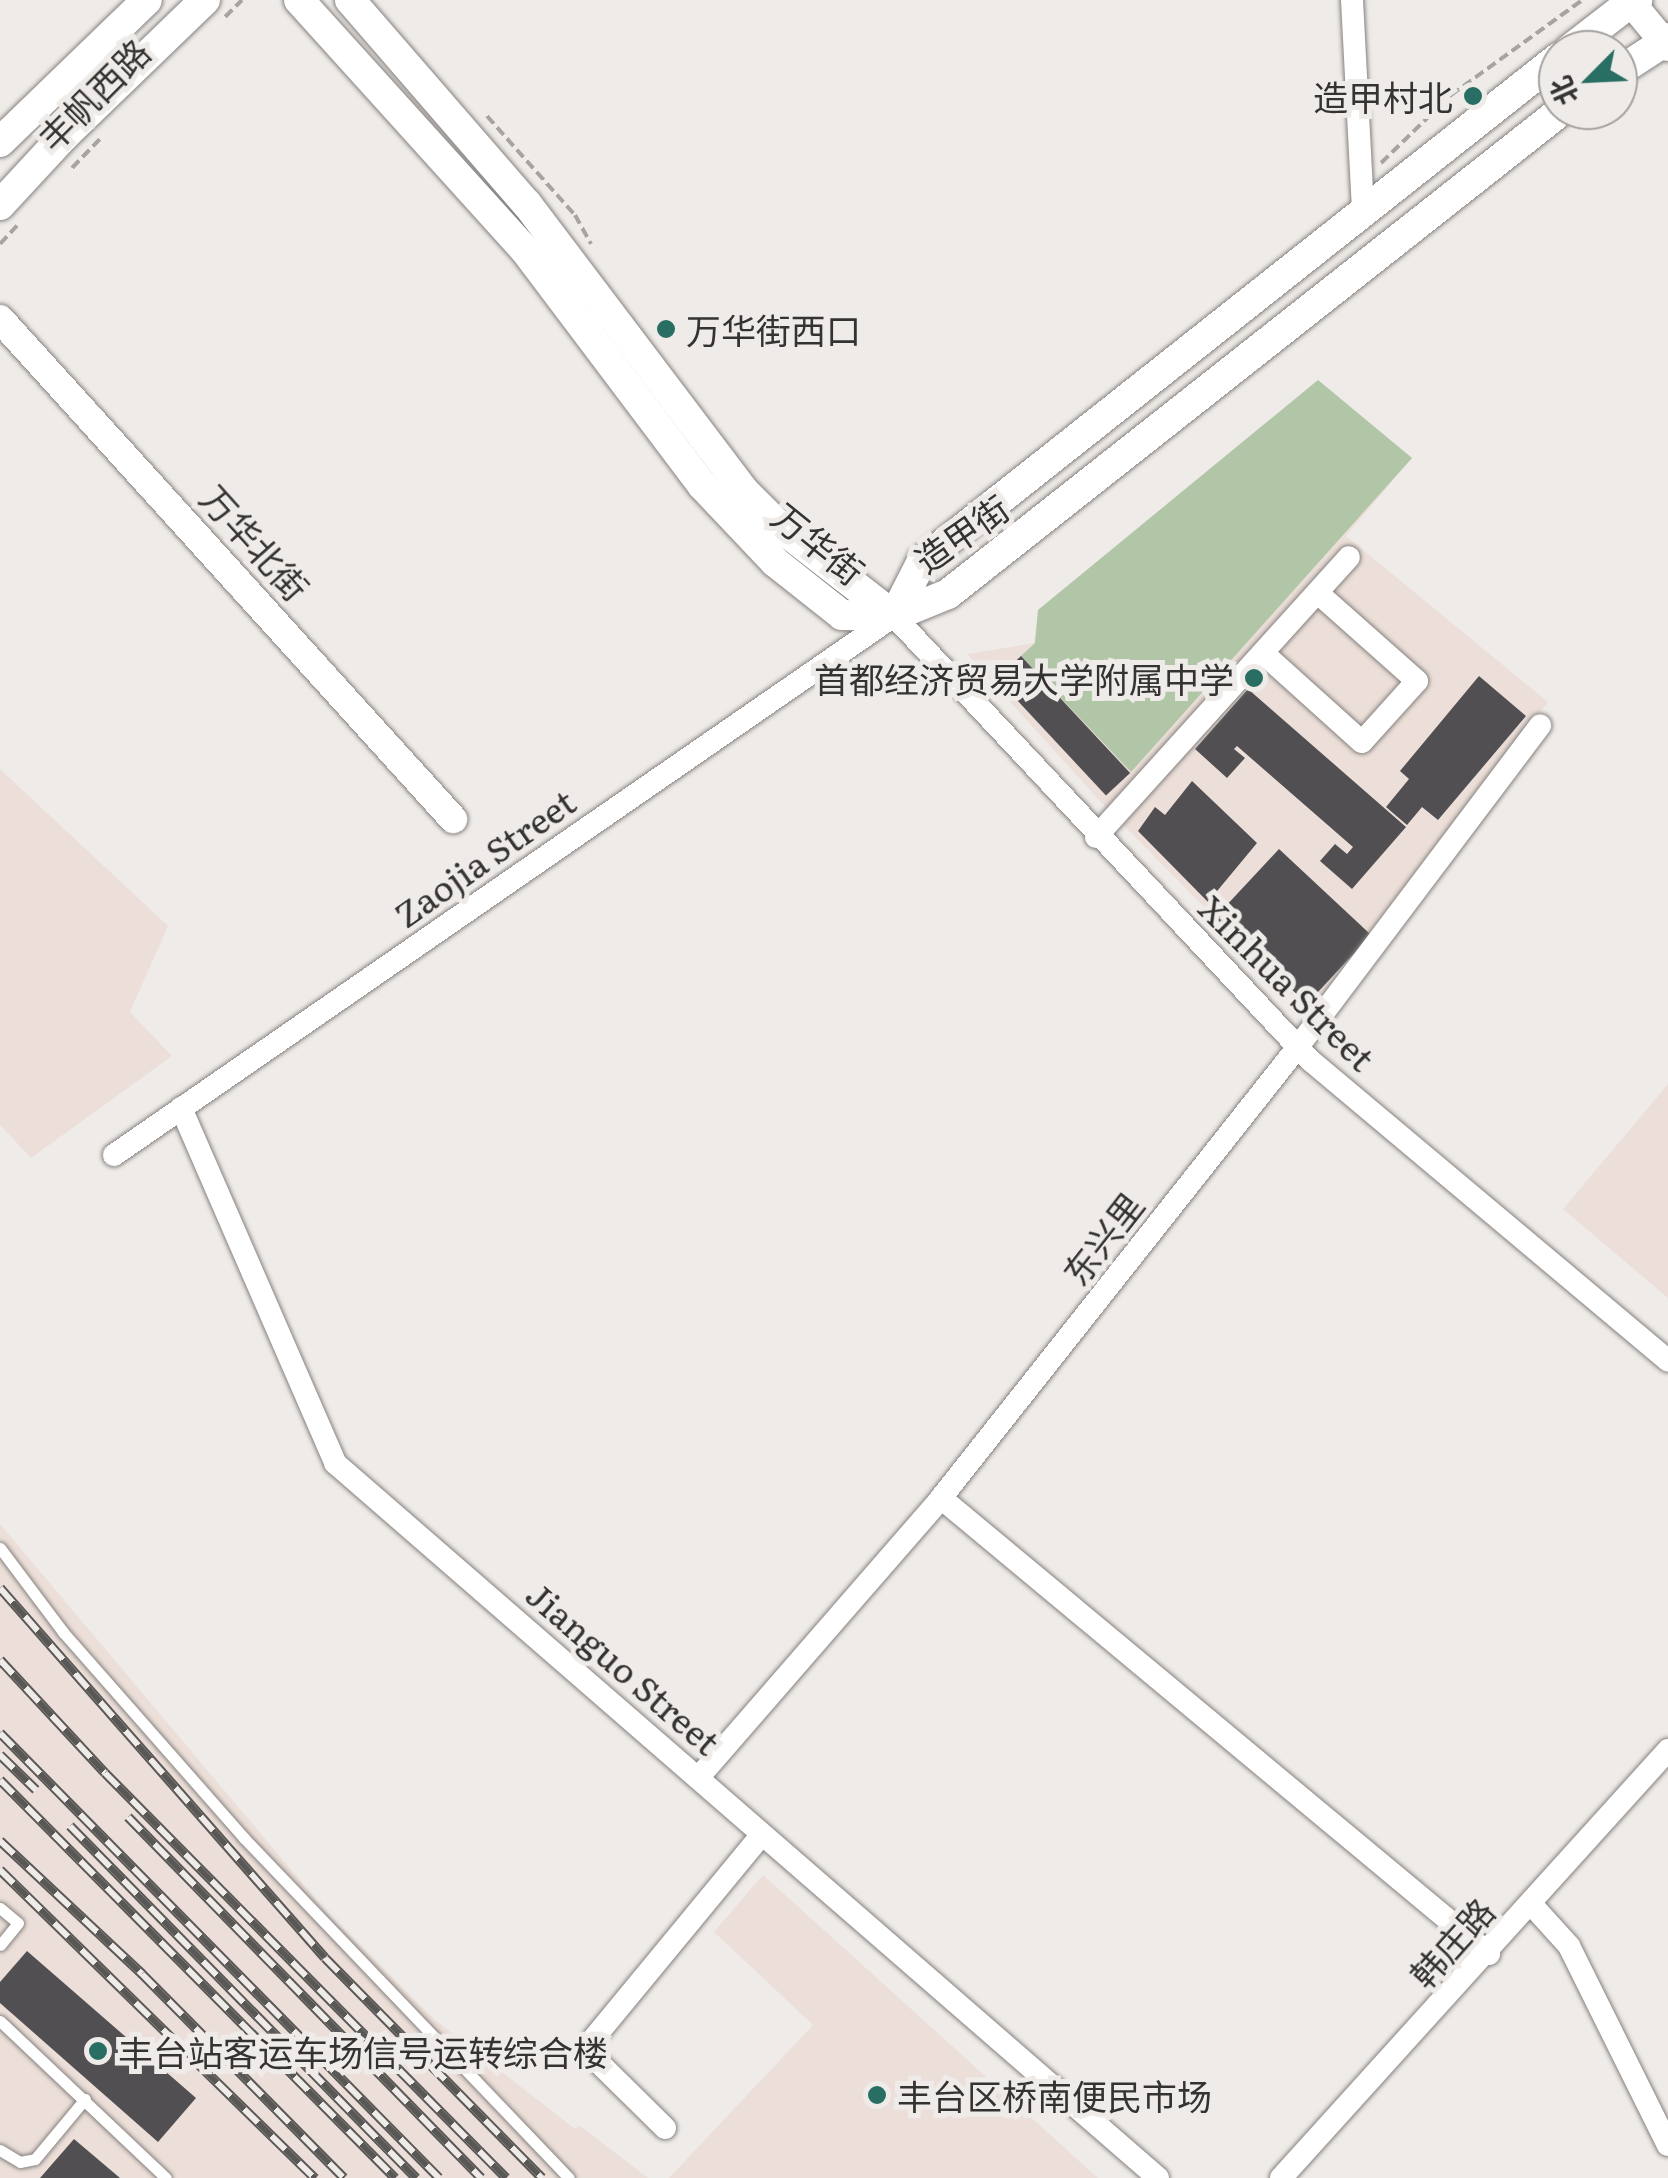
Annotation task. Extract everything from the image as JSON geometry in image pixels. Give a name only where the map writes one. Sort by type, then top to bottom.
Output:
[{"type":"main road","name":"丰帆西路","points":[[0,142],[146,0]]},
{"type":"main road","name":"万华街","points":[[299,0],[525,250],[702,485],[738,524],[842,615],[894,616]]},
{"type":"main road","name":"万华街","points":[[350,0],[528,204],[744,490],[781,528],[894,616]]},
{"type":"main road","points":[[1595,30],[1632,1]]},
{"type":"main road","name":"丰帆西路","points":[[11,212],[64,136],[213,10]]},
{"type":"main road","points":[[1638,57],[1667,36]]},
{"type":"main road","name":"造甲街","points":[[894,616],[922,561],[1363,195],[1538,72]]},
{"type":"main road","name":"造甲街","points":[[894,616],[948,594],[1538,129]]},
{"type":"street","points":[[1352,0],[1363,195]]},
{"type":"street","points":[[1632,1],[1667,36]]},
{"type":"street","name":"万华北街","points":[[0,319],[453,819]]},
{"type":"street","points":[[1096,837],[1349,558]]},
{"type":"street","points":[[1263,653],[1362,742],[1384,718],[1416,681],[1318,592]]},
{"type":"street","name":"Xinhua Street","points":[[894,616],[1096,837],[1297,1048],[1668,1360]]},
{"type":"street","name":"Zaojia Street","points":[[114,1154],[894,616]]},
{"type":"street","name":"东兴里","points":[[698,1778],[941,1498],[1297,1048],[1540,726]]},
{"type":"street","name":"Jianguo Street","points":[[181,1108],[335,1462],[1158,2178]]},
{"type":"street","points":[[941,1498],[1488,1954]]},
{"type":"street","name":"韩庄路","points":[[1281,2178],[1532,1906],[1668,1750]]},
{"type":"street","points":[[666,2128],[585,2049],[762,1834]]},
{"type":"street","points":[[1532,1906],[1569,1946],[1668,2145]]},
{"type":"lane","points":[[0,1548],[63,1632],[244,1838],[569,2178]]},
{"type":"lane","points":[[0,1908],[18,1923],[0,1946]]},
{"type":"lane","points":[[0,2021],[166,2178]]},
{"type":"lane","points":[[0,2150],[20,2162],[35,2159],[86,2100]]},
{"type":"path","points":[[213,10],[242,0]]},
{"type":"path","points":[[1363,195],[1451,95],[1582,0]]},
{"type":"path","name":"丰帆西路","points":[[72,168],[112,128]]},
{"type":"path","points":[[0,244],[11,212]]},
{"type":"shaded area","name":"首都经济贸易大学附属中学","points":[[1318,380],[1412,458],[1346,536],[1548,702],[1308,1013],[1099,800],[967,654],[1034,643],[1038,610]]},
{"type":"shaded area","points":[[0,769],[168,926],[130,1012],[172,1056],[31,1158],[0,1125]]},
{"type":"shaded area","points":[[1668,1084],[1668,1298],[1563,1209]]},
{"type":"shaded area","points":[[0,1524],[330,1916],[434,2019],[575,2129],[579,2125],[648,2178],[0,2178]]},
{"type":"shaded area","name":"丰台区桥南便民市场","points":[[763,1875],[1098,2178],[669,2178],[813,2025],[714,1932]]},
{"type":"green space","points":[[1318,380],[1412,458],[1131,772],[1021,656],[1035,643],[1038,610]]},
{"type":"building","points":[[1021,656],[1130,773],[1106,796],[997,679]]},
{"type":"building","points":[[1479,676],[1526,716],[1438,820],[1422,807],[1407,825],[1386,807],[1409,779],[1400,771]]},
{"type":"building","points":[[1248,689],[1406,827],[1352,889],[1320,861],[1335,844],[1347,854],[1353,847],[1237,746],[1234,749],[1245,758],[1227,778],[1195,749]]},
{"type":"building","points":[[1192,781],[1257,843],[1208,902],[1138,831],[1155,807],[1165,815]]},
{"type":"building","points":[[1279,849],[1371,935],[1307,1004],[1215,918]]},
{"type":"building","name":"丰台站客运车场信号运转综合楼","points":[[27,1951],[196,2098],[158,2142],[0,2003],[0,1982]]},
{"type":"building","points":[[74,2139],[120,2178],[40,2178]]},
{"type":"railway","points":[[0,1588],[325,1958],[542,2178]]},
{"type":"railway","points":[[0,1660],[105,1773],[506,2178]]},
{"type":"railway","points":[[0,1733],[439,2178]]},
{"type":"railway","points":[[0,1755],[36,1790]]},
{"type":"railway","points":[[0,1780],[395,2178]]},
{"type":"railway","points":[[128,1817],[481,2178]]},
{"type":"railway","points":[[70,1826],[416,2178]]},
{"type":"railway","points":[[0,1841],[142,1974],[344,2178]]},
{"type":"railway","points":[[0,1870],[315,2178]]},
{"type":"place","name":"造甲村北","points":[[1473,96]]},
{"type":"place","name":"万华街西口","points":[[666,329]]},
{"type":"place","name":"首都经济贸易大学附属中学","points":[[1254,678]]},
{"type":"place","name":"丰台站客运车场信号运转综合楼","points":[[98,2051]]},
{"type":"place","name":"丰台区桥南便民市场","points":[[877,2095]]}]
